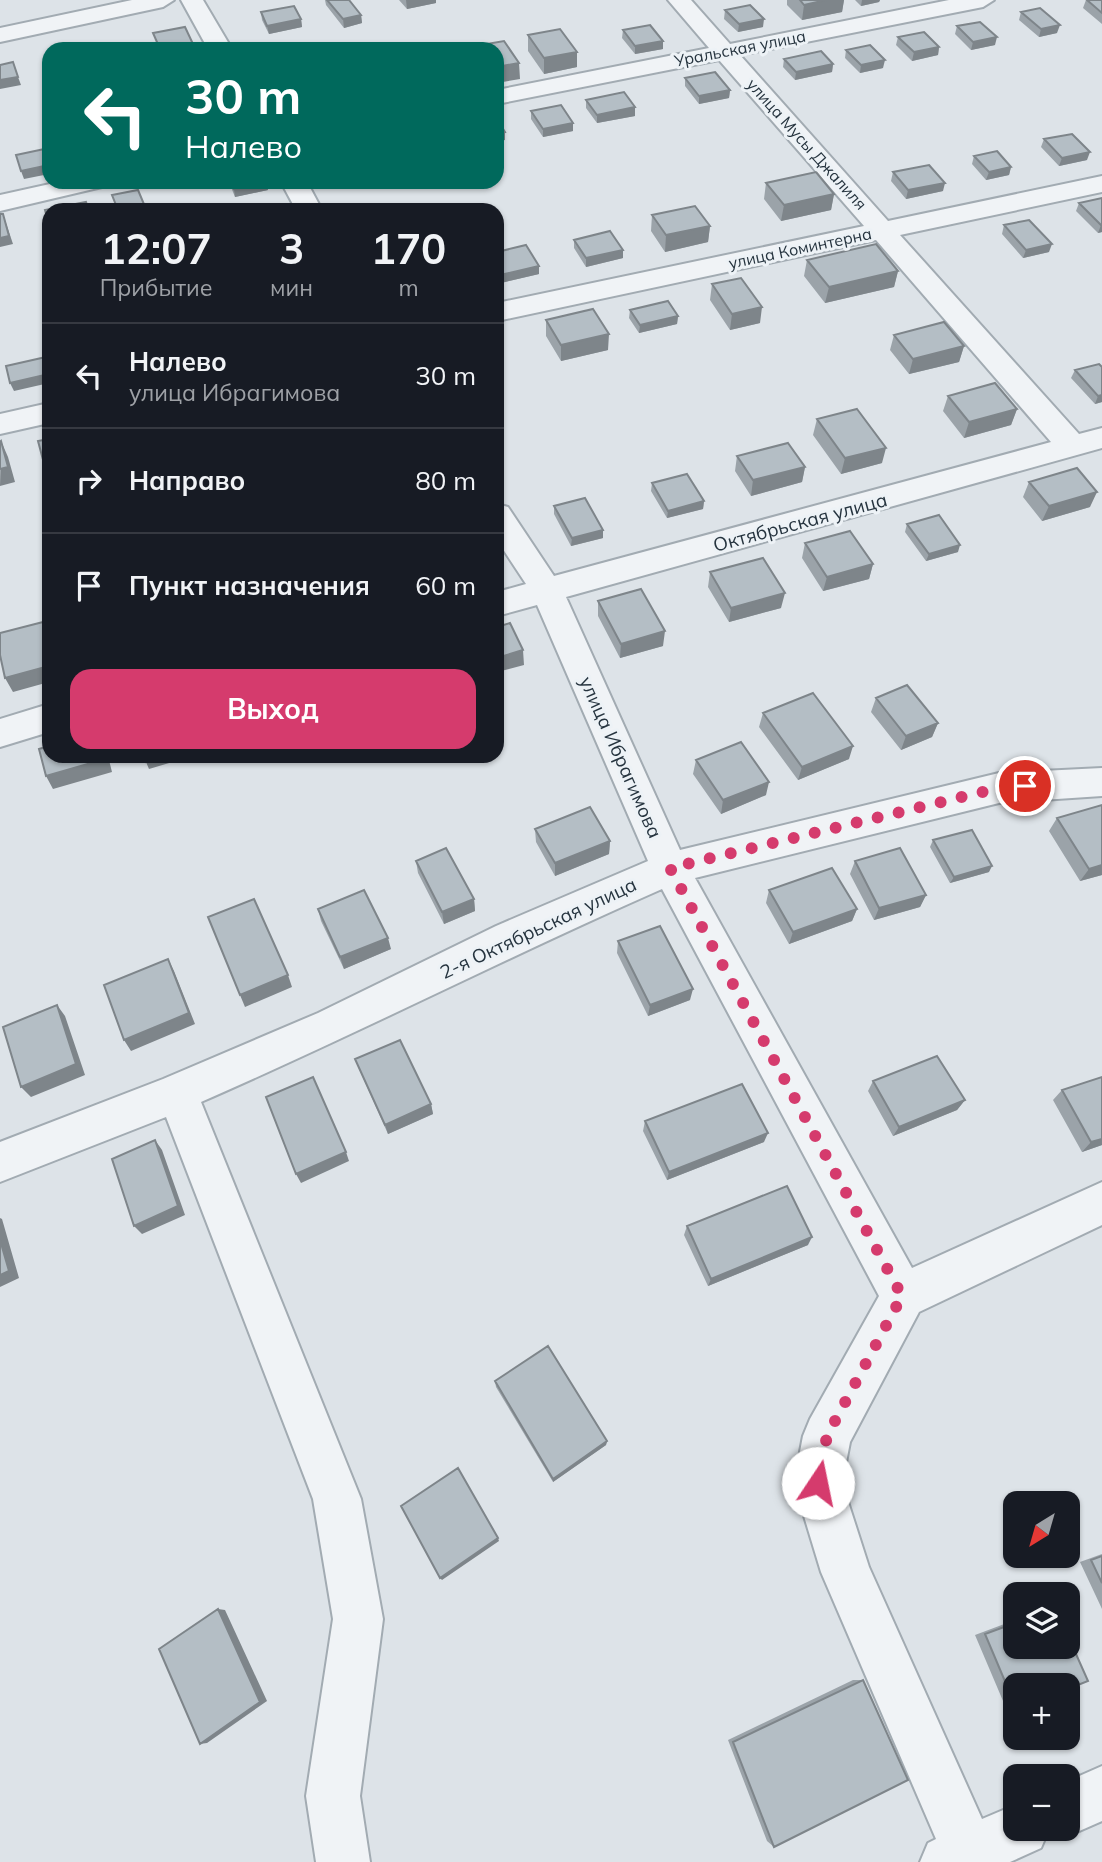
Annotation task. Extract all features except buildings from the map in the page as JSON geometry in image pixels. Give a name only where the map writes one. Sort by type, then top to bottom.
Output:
[{"type":"street","points":[[0,35],[163,0]]},
{"type":"street","points":[[192,0],[216,42]]},
{"type":"street","name":"улица Мусы Джалиля","points":[[679,0],[885,230],[1088,442]]},
{"type":"street","name":"Уральская улица","points":[[504,96],[983,0]]},
{"type":"street","name":"улица Коминтерна","points":[[504,311],[1102,184]]},
{"type":"street","points":[[0,203],[62,189]]},
{"type":"street","points":[[0,424],[42,415]]},
{"type":"street","name":"Октябрьская улица","points":[[504,602],[1088,442]]},
{"type":"street","name":"улица Ибрагимова","points":[[504,526],[547,591],[670,868],[902,1296]]},
{"type":"street","points":[[0,733],[42,720]]},
{"type":"street","name":"2-я Октябрьская улица","points":[[0,1162],[177,1093],[332,1026],[510,938],[670,868],[999,788],[1102,782]]},
{"type":"street","points":[[177,1093],[337,1499],[358,1619],[332,1796],[343,1862]]},
{"type":"street","points":[[1003,1838],[964,1859],[846,1572],[818,1483],[827,1436],[902,1296],[1102,1203]]},
{"type":"street","points":[[1080,1803],[1102,1793]]},
{"type":"route","points":[[818,1483],[827,1436],[902,1296],[670,868],[999,788],[1025,786]]}]
